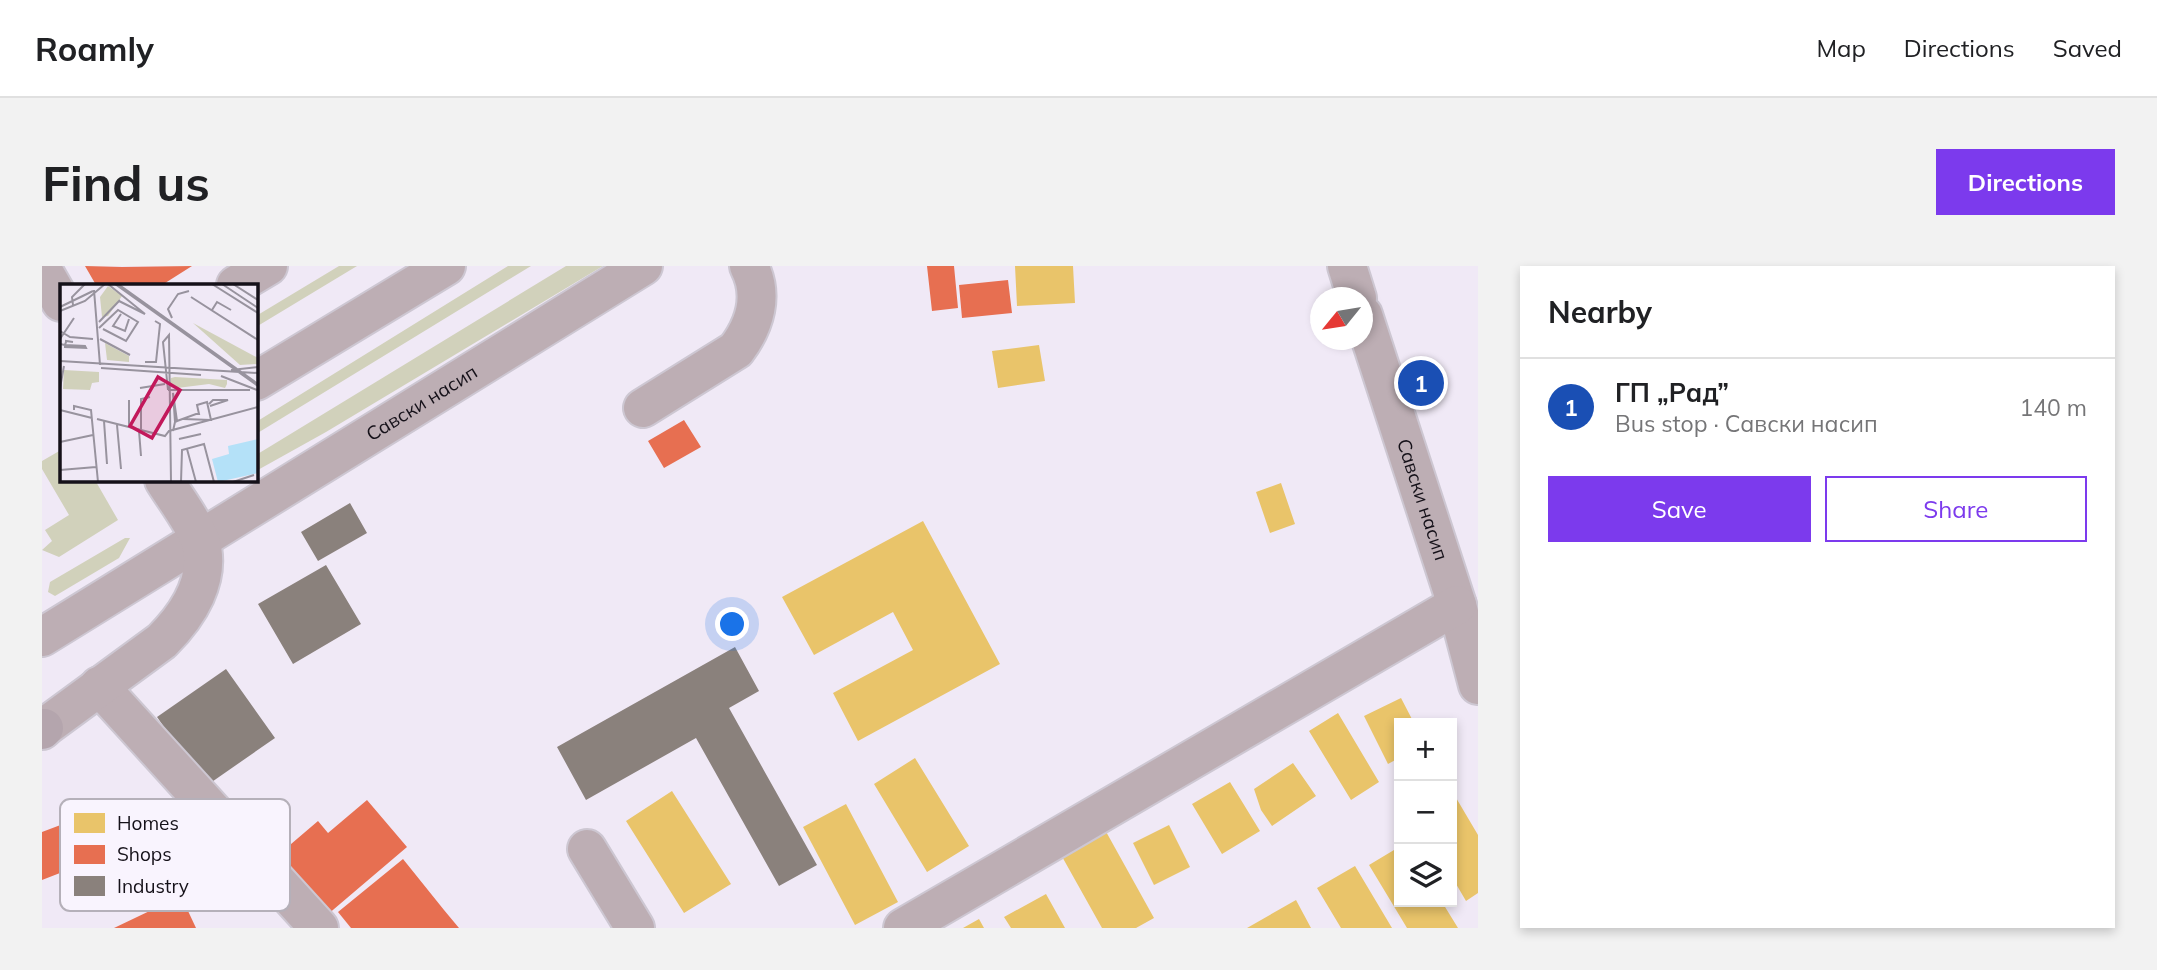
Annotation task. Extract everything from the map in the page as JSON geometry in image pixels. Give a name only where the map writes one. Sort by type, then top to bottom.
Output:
[{"type":"street","points":[[238,284],[268,266]]},
{"type":"street","points":[[257,380],[446,266]]},
{"type":"street","name":"Савски насип","points":[[42,637],[643,266]]},
{"type":"street","points":[[643,408],[736,350],[754,318],[757,296],[749,266]]},
{"type":"street","points":[[1347,266],[1354,287]]},
{"type":"street","points":[[42,269],[60,300]]},
{"type":"street","name":"Савски насип","points":[[1373,346],[1475,660]]},
{"type":"street","points":[[43,729],[162,641],[179,624],[196,598],[203,561],[200,540],[165,481]]},
{"type":"street","points":[[903,928],[1457,605]]},
{"type":"street","points":[[99,687],[201,799]]},
{"type":"street","points":[[587,849],[635,928]]},
{"type":"street","points":[[290,896],[319,928]]},
{"type":"green space","points":[[339,266],[357,266],[257,326],[257,315]]},
{"type":"green space","points":[[508,266],[531,266],[257,433],[257,421]]},
{"type":"green space","points":[[566,266],[603,266],[257,470],[257,454]]},
{"type":"green space","points":[[60,451],[60,481],[96,481],[118,520],[59,557],[42,550],[52,541],[45,530],[69,515],[42,469],[42,461]]},
{"type":"green space","points":[[125,538],[130,538],[119,558],[55,596],[48,592],[50,582]]},
{"type":"building: Homes","points":[[1015,266],[1073,266],[1075,303],[1017,306]]},
{"type":"building: Homes","points":[[1039,345],[1045,381],[998,388],[992,351]]},
{"type":"building: Homes","points":[[1281,483],[1295,524],[1270,533],[1256,492]]},
{"type":"building: Homes","points":[[923,521],[1000,664],[858,741],[833,693],[913,650],[893,612],[814,655],[782,597]]},
{"type":"building: Homes","points":[[1401,698],[1411,718],[1394,718],[1394,761],[1388,764],[1364,716]]},
{"type":"building: Homes","points":[[1338,713],[1379,782],[1351,800],[1309,731]]},
{"type":"building: Homes","points":[[915,758],[969,846],[927,872],[874,784]]},
{"type":"building: Homes","points":[[1293,763],[1316,796],[1272,826],[1261,810],[1254,789]]},
{"type":"building: Homes","points":[[1230,782],[1260,831],[1222,854],[1192,804]]},
{"type":"building: Homes","points":[[672,791],[731,884],[684,913],[626,821]]},
{"type":"building: Homes","points":[[1457,799],[1478,835],[1478,893],[1466,901],[1457,886]]},
{"type":"building: Homes","points":[[846,804],[898,902],[855,925],[803,827]]},
{"type":"building: Homes","points":[[1169,825],[1190,867],[1154,885],[1133,843]]},
{"type":"building: Homes","points":[[1104,828],[1154,918],[1136,928],[1102,928],[1060,853]]},
{"type":"building: Homes","points":[[1394,850],[1394,906],[1369,865]]},
{"type":"building: Homes","points":[[1355,866],[1392,928],[1341,928],[1317,888]]},
{"type":"building: Homes","points":[[1046,894],[1065,928],[1011,928],[1004,917]]},
{"type":"building: Homes","points":[[1296,900],[1311,928],[1247,928]]},
{"type":"building: Homes","points":[[1394,907],[1445,907],[1458,928],[1407,928]]},
{"type":"building: Homes","points":[[979,919],[984,928],[963,928]]},
{"type":"building: Shops","points":[[85,266],[192,266],[164,284],[95,284]]},
{"type":"building: Shops","points":[[927,266],[954,266],[958,308],[932,311]]},
{"type":"building: Shops","points":[[1008,280],[1012,313],[962,318],[959,285]]},
{"type":"building: Shops","points":[[684,420],[701,447],[664,468],[648,441]]},
{"type":"building: Shops","points":[[367,800],[407,847],[327,915],[290,871],[290,845],[318,821],[328,833]]},
{"type":"building: Shops","points":[[60,825],[60,873],[42,880],[42,832]]},
{"type":"building: Shops","points":[[403,859],[459,928],[351,928],[338,912]]},
{"type":"building: Shops","points":[[150,911],[188,911],[196,928],[114,928]]},
{"type":"building: Industry","points":[[350,503],[367,533],[318,561],[301,532]]},
{"type":"building: Industry","points":[[326,565],[361,624],[293,664],[258,604]]},
{"type":"building: Industry","points":[[735,647],[759,691],[729,708],[817,865],[779,886],[696,738],[586,800],[557,747]]},
{"type":"building: Industry","points":[[226,669],[275,738],[206,786],[157,717]]},
{"type":"place","name":"ГП „Рад”","points":[[1421,383]]}]
